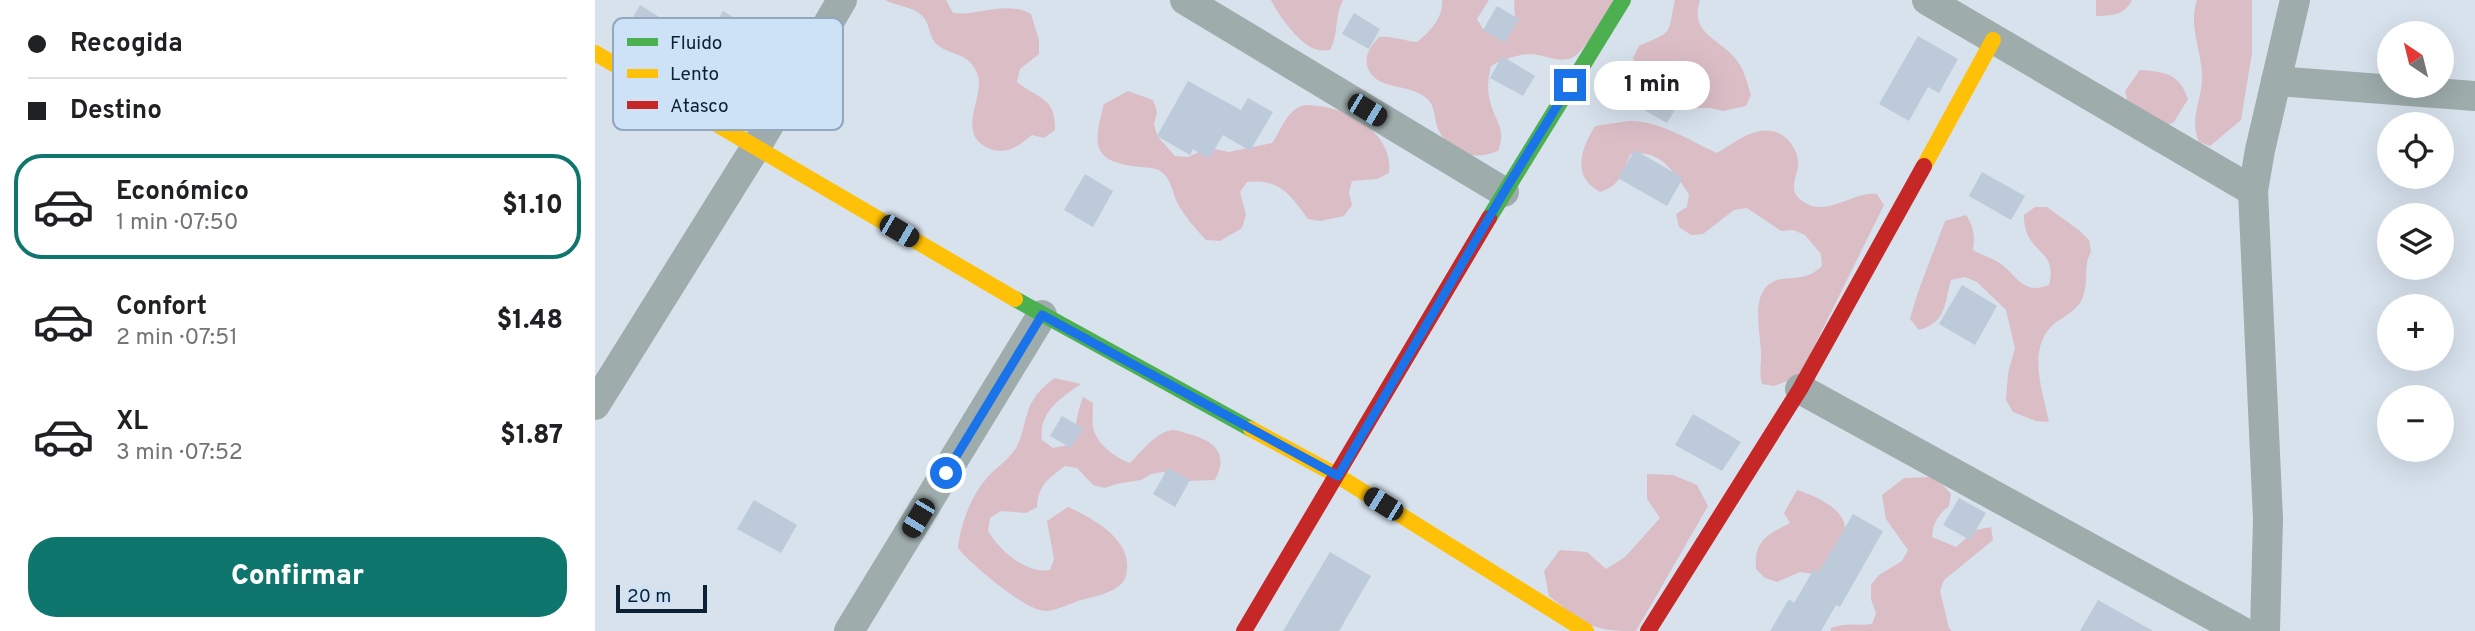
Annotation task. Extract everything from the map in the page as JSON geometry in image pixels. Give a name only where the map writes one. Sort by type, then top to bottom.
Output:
[{"type":"street","points":[[832,18],[842,0]]},
{"type":"street","points":[[1185,0],[1504,192]]},
{"type":"street","points":[[1244,631],[1504,192],[1622,0]]},
{"type":"street","points":[[1927,0],[2253,191]]},
{"type":"street","points":[[2265,631],[2268,519],[2253,191],[2295,0]]},
{"type":"street","points":[[1648,631],[1800,388],[1993,40]]},
{"type":"street","points":[[595,53],[613,64]]},
{"type":"street","points":[[2276,81],[2475,96]]},
{"type":"street","points":[[725,130],[1042,315],[1338,476],[1586,631]]},
{"type":"street","points":[[595,405],[766,130]]},
{"type":"street","points":[[849,631],[1042,315]]},
{"type":"street","points":[[1800,388],[2241,631]]},
{"type":"shaded area","points":[[885,0],[946,0],[953,13],[1012,8],[1031,14],[1039,40],[1039,54],[1020,69],[1017,82],[1049,105],[1055,119],[1055,130],[1044,138],[1032,135],[1017,146],[1001,151],[988,148],[978,141],[973,133],[972,123],[979,82],[973,66],[965,58],[935,43],[920,14]]},
{"type":"shaded area","points":[[1271,0],[1343,0],[1330,50],[1318,50],[1304,43],[1284,22]]},
{"type":"shaded area","points":[[1442,0],[1489,0],[1477,19],[1483,29],[1512,30],[1515,19],[1514,0],[1619,0],[1591,39],[1570,59],[1559,60],[1527,54],[1491,66],[1488,92],[1501,131],[1498,151],[1466,155],[1455,153],[1445,140],[1439,131],[1433,109],[1425,97],[1376,79],[1367,65],[1368,53],[1379,37],[1417,42],[1422,38],[1438,18]]},
{"type":"shaded area","points":[[1675,0],[1700,0],[1698,20],[1702,28],[1735,58],[1743,71],[1751,95],[1746,106],[1723,111],[1697,108],[1676,93],[1641,82],[1633,58],[1639,46],[1667,31]]},
{"type":"shaded area","points":[[2096,0],[2132,0],[2121,12],[2096,16]]},
{"type":"shaded area","points":[[2197,0],[2252,0],[2252,53],[2241,120],[2210,146],[2199,142],[2195,124],[2202,77],[2194,20]]},
{"type":"shaded area","points":[[2140,70],[2164,73],[2175,79],[2184,90],[2188,99],[2174,122],[2164,127],[2131,116],[2125,91]]},
{"type":"shaded area","points":[[1128,91],[1153,100],[1157,112],[1154,125],[1158,137],[1175,156],[1188,157],[1215,149],[1229,152],[1272,143],[1292,112],[1310,105],[1344,112],[1368,126],[1385,147],[1389,159],[1389,173],[1377,179],[1352,181],[1349,193],[1352,205],[1344,216],[1320,221],[1308,219],[1289,196],[1276,186],[1258,181],[1247,182],[1240,192],[1246,215],[1242,228],[1220,241],[1206,240],[1182,211],[1169,181],[1162,172],[1154,168],[1112,161],[1099,149],[1098,130],[1104,104]]},
{"type":"shaded area","points":[[1629,121],[1663,128],[1717,153],[1758,131],[1776,132],[1787,139],[1796,153],[1798,165],[1794,191],[1801,200],[1820,207],[1858,196],[1877,194],[1884,205],[1799,377],[1774,386],[1762,384],[1758,307],[1764,289],[1771,283],[1815,272],[1822,266],[1821,254],[1805,235],[1793,230],[1781,231],[1747,208],[1734,210],[1703,234],[1691,235],[1679,227],[1676,214],[1687,207],[1689,194],[1666,164],[1651,155],[1631,154],[1613,186],[1600,192],[1591,186],[1585,179],[1581,162],[1595,126]]},
{"type":"shaded area","points":[[2035,207],[2047,207],[2080,231],[2089,240],[2091,252],[2087,264],[2086,287],[2080,303],[2054,324],[2045,334],[2041,345],[2039,371],[2049,422],[2036,421],[2013,412],[2006,400],[2008,373],[2015,348],[2006,310],[1977,282],[1965,277],[1951,280],[1943,311],[1928,327],[1919,330],[1910,319],[1945,221],[1966,215],[1973,232],[1973,250],[1998,262],[2026,286],[2040,288],[2049,285],[2049,264],[2025,228],[2024,215]]},
{"type":"shaded area","points":[[1054,378],[1081,384],[1047,414],[1042,440],[1053,448],[1067,445],[1071,439],[1083,397],[1093,403],[1093,427],[1098,439],[1113,454],[1125,461],[1130,463],[1155,438],[1173,430],[1206,440],[1217,450],[1221,463],[1215,480],[1190,481],[1163,472],[1105,488],[1093,485],[1077,468],[1065,466],[1049,478],[1042,488],[1037,507],[1026,513],[1001,511],[990,518],[988,531],[993,539],[1015,560],[1032,568],[1050,570],[1054,559],[1047,521],[1068,507],[1108,530],[1122,548],[1127,571],[1124,581],[1117,587],[1103,594],[1045,611],[1036,609],[1012,595],[985,575],[958,548],[964,521],[976,494],[986,479],[1016,448],[1031,403]]},
{"type":"shaded area","points":[[1647,474],[1673,475],[1697,485],[1708,506],[1636,631],[1607,629],[1588,624],[1549,596],[1544,571],[1560,550],[1587,552],[1606,569],[1625,557],[1660,518],[1647,499]]},
{"type":"shaded area","points":[[1931,477],[1951,494],[1949,506],[1936,520],[1932,537],[1956,547],[1976,530],[1991,527],[1993,540],[1944,580],[1940,591],[1952,631],[1831,631],[1831,628],[1842,625],[1872,624],[1876,613],[1871,599],[1871,585],[1879,575],[1902,561],[1908,550],[1886,519],[1882,495],[1904,478]]},
{"type":"shaded area","points":[[1797,490],[1822,500],[1837,511],[1845,526],[1844,535],[1827,576],[1800,572],[1777,582],[1765,578],[1756,569],[1757,551],[1769,535],[1790,523],[1784,513]]},
{"type":"building","points":[[640,5],[661,18],[632,18]]},
{"type":"building","points":[[1497,6],[1519,19],[1505,43],[1483,30]]},
{"type":"building","points":[[723,11],[735,18],[719,18]]},
{"type":"building","points":[[1354,13],[1380,29],[1369,49],[1342,34]]},
{"type":"building","points":[[1918,36],[1958,59],[1939,93],[1928,87],[1909,121],[1879,104]]},
{"type":"building","points":[[1502,56],[1535,76],[1523,96],[1490,78]]},
{"type":"building","points":[[1642,72],[1683,96],[1667,123],[1626,100]]},
{"type":"building","points":[[1188,81],[1241,110],[1248,98],[1273,112],[1250,151],[1223,135],[1209,159],[1193,149],[1190,155],[1157,136]]},
{"type":"building","points":[[1635,150],[1683,178],[1667,206],[1618,178]]},
{"type":"building","points":[[1982,172],[2025,196],[2011,220],[1969,196]]},
{"type":"building","points":[[1085,174],[1113,191],[1093,227],[1064,210]]},
{"type":"building","points":[[1962,285],[1997,306],[1975,345],[1939,324]]},
{"type":"building","points":[[1693,414],[1741,442],[1722,471],[1675,445]]},
{"type":"building","points":[[1062,416],[1083,428],[1071,448],[1050,436]]},
{"type":"building","points":[[1168,468],[1190,480],[1175,507],[1153,494]]},
{"type":"building","points":[[1959,498],[1986,513],[1970,540],[1943,525]]},
{"type":"building","points":[[754,500],[797,525],[781,553],[737,529]]},
{"type":"building","points":[[1853,514],[1883,531],[1840,607],[1836,605],[1821,631],[1770,631],[1789,599],[1794,603],[1814,569],[1819,572]]},
{"type":"building","points":[[1330,552],[1371,576],[1339,631],[1283,631]]},
{"type":"building","points":[[2098,600],[2153,631],[2080,631]]},
{"type":"traffic: fast","points":[[1489,218],[1623,0]]},
{"type":"traffic: fast","points":[[1015,299],[1251,429]]},
{"type":"traffic: slow","points":[[1924,166],[1993,40]]},
{"type":"traffic: slow","points":[[595,53],[613,64]]},
{"type":"traffic: slow","points":[[726,130],[1015,299]]},
{"type":"traffic: slow","points":[[1251,429],[1338,476],[1586,631]]},
{"type":"traffic: jam","points":[[1648,631],[1800,389],[1924,166]]},
{"type":"traffic: jam","points":[[1244,631],[1489,218]]},
{"type":"route","points":[[946,473],[1042,315],[1338,476],[1504,192],[1570,85]]}]
